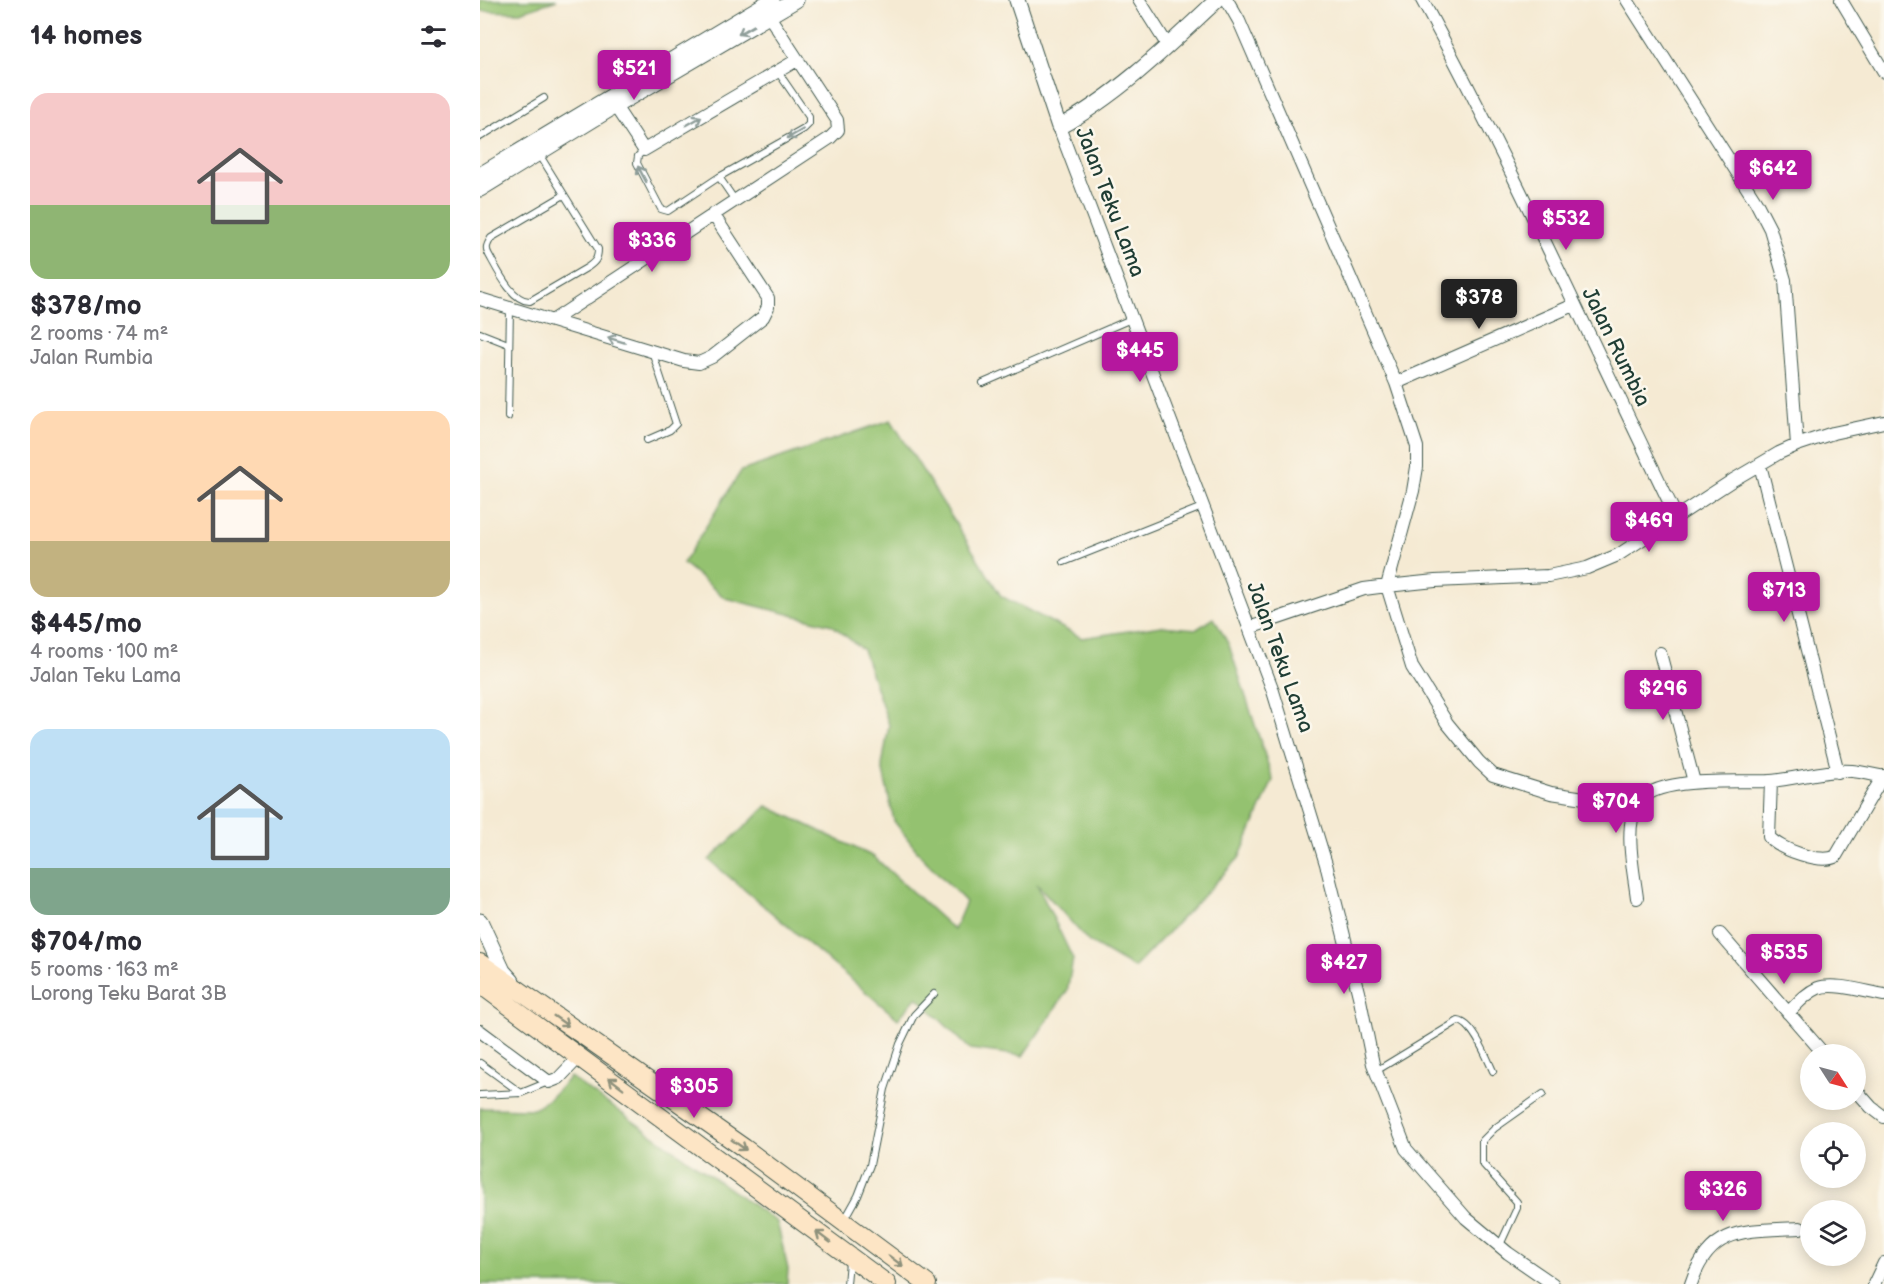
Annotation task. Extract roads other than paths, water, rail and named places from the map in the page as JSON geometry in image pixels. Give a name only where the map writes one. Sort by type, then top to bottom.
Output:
[{"type":"main road","points":[[480,963],[744,1148],[927,1284]]},
{"type":"main road","points":[[480,984],[887,1284]]},
{"type":"street","points":[[480,176],[772,0]]},
{"type":"street","points":[[480,189],[615,106],[796,0]]},
{"type":"street","name":"Jalan Teku Lama","points":[[1017,0],[1059,128],[1272,687],[1326,864],[1376,1072],[1406,1149],[1466,1218],[1499,1246],[1553,1284]]},
{"type":"street","points":[[1139,0],[1168,46]]},
{"type":"street","points":[[1059,128],[1088,112],[1168,46],[1217,0]]},
{"type":"street","points":[[1227,0],[1239,21],[1396,383],[1417,447],[1418,457],[1413,491],[1387,586],[1412,667],[1447,723],[1479,762],[1493,775],[1551,793],[1598,800],[1642,798]]},
{"type":"street","name":"Jalan Rumbia","points":[[1422,0],[1452,54],[1524,198],[1677,518]]},
{"type":"street","points":[[1627,0],[1756,201],[1770,229],[1785,280],[1797,445]]},
{"type":"street","points":[[1841,0],[1884,72]]},
{"type":"street","points":[[552,321],[830,138],[838,130],[837,120],[769,16]]},
{"type":"street","points":[[615,106],[644,150],[797,60]]},
{"type":"street","points":[[480,299],[684,361],[699,363],[712,357],[763,317],[768,308],[768,298],[713,214]]},
{"type":"street","points":[[1396,383],[1574,305]]},
{"type":"street","points":[[1249,628],[1364,589],[1435,581],[1548,576],[1587,568],[1618,555],[1733,480],[1797,445],[1833,433],[1884,422]]},
{"type":"street","points":[[1760,465],[1838,772]]},
{"type":"street","points":[[1660,653],[1694,782]]},
{"type":"street","points":[[1637,898],[1630,831],[1636,806],[1652,790],[1694,782],[1771,781],[1851,771],[1884,776],[1836,856],[1830,860],[1821,860],[1783,848],[1769,837],[1771,781]]},
{"type":"street","points":[[480,921],[503,971],[529,999]]},
{"type":"street","points":[[1720,934],[1815,1044]]},
{"type":"street","points":[[1788,1013],[1817,988],[1829,985],[1884,995]]},
{"type":"street","points":[[480,1031],[549,1082],[559,1078],[580,1056]]},
{"type":"street","points":[[1866,1101],[1884,1117]]},
{"type":"street","points":[[1691,1284],[1702,1259],[1711,1247],[1724,1238],[1748,1231],[1800,1228]]},
{"type":"street","points":[[1874,1284],[1884,1263]]},
{"type":"lane","points":[[644,150],[638,156],[637,164],[661,209],[668,211],[719,177],[809,124],[809,117],[778,72]]},
{"type":"lane","points":[[480,137],[544,98]]},
{"type":"lane","points":[[539,153],[598,249],[596,261],[530,301],[520,300],[514,295],[486,250],[487,244],[491,238],[564,195]]},
{"type":"lane","points":[[719,177],[734,200]]},
{"type":"lane","points":[[508,417],[510,309]]},
{"type":"lane","points":[[983,383],[1131,319]]},
{"type":"lane","points":[[480,333],[508,344]]},
{"type":"lane","points":[[647,440],[670,430],[676,424],[651,351]]},
{"type":"lane","points":[[1064,562],[1202,507]]},
{"type":"lane","points":[[843,1222],[858,1196],[870,1165],[885,1089],[900,1044],[914,1015],[934,994]]},
{"type":"lane","points":[[1376,1072],[1458,1021],[1463,1021],[1471,1029],[1493,1071]]},
{"type":"lane","points":[[480,1063],[521,1093]]},
{"type":"lane","points":[[480,1095],[521,1093],[549,1082]]},
{"type":"lane","points":[[1499,1246],[1517,1208],[1517,1202],[1482,1163],[1482,1141],[1495,1128],[1543,1094]]},
{"type":"lane","points":[[847,1284],[850,1257]]}]
